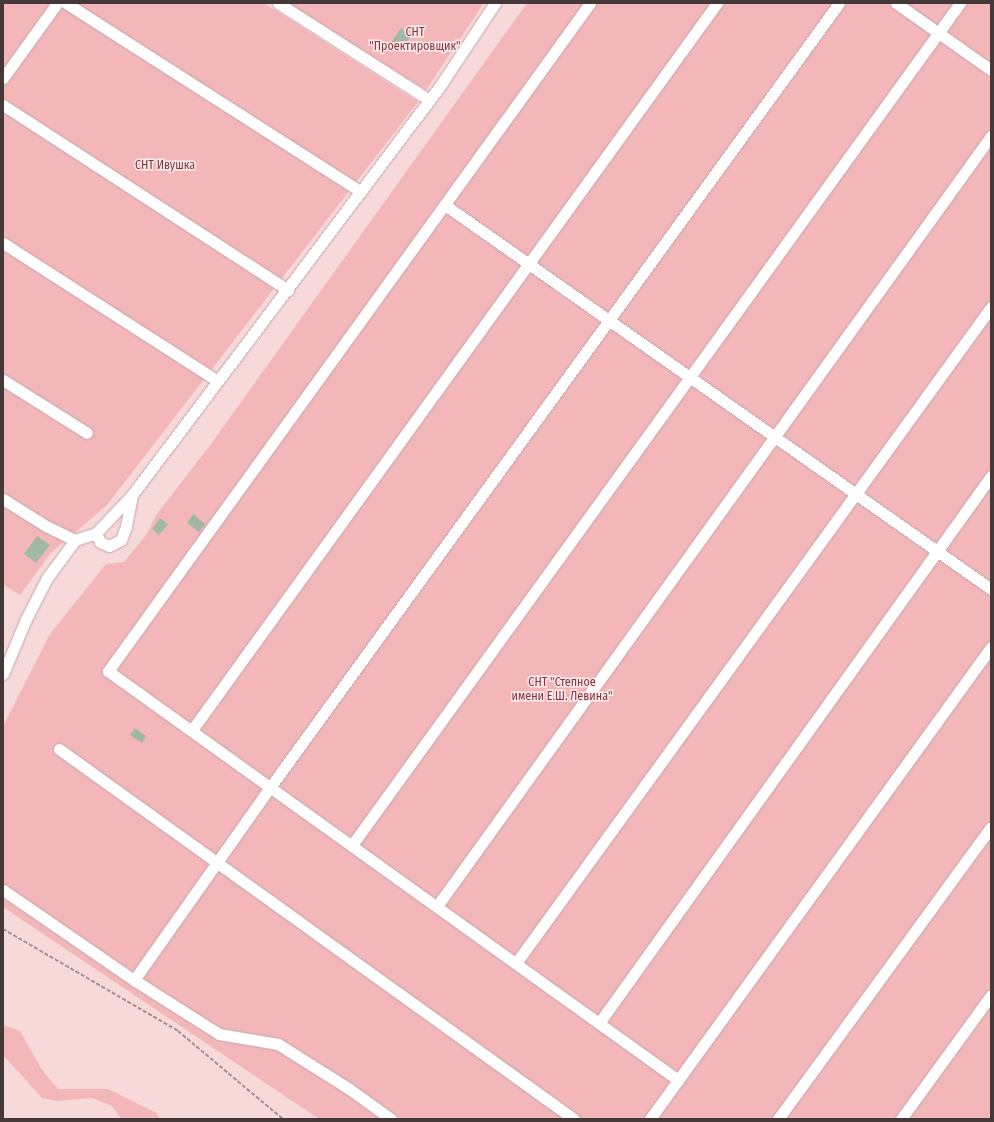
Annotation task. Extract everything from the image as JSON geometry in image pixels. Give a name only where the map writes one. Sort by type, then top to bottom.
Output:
[{"type":"street","points":[[3,78],[57,3]]},
{"type":"street","points":[[66,3],[361,192]]},
{"type":"street","points":[[278,3],[429,100]]},
{"type":"street","points":[[3,674],[26,619],[47,578],[75,540],[96,533],[132,495],[288,290],[429,100],[495,3]]},
{"type":"street","points":[[590,3],[108,671],[271,786],[678,1080]]},
{"type":"street","points":[[192,730],[717,3]]},
{"type":"street","points":[[134,980],[271,786],[839,3]]},
{"type":"street","points":[[896,3],[991,70]]},
{"type":"street","points":[[352,845],[960,3]]},
{"type":"street","points":[[3,105],[288,290]]},
{"type":"street","points":[[437,906],[991,136]]},
{"type":"street","points":[[445,205],[991,589]]},
{"type":"street","points":[[3,243],[218,381]]},
{"type":"street","points":[[516,963],[991,307]]},
{"type":"street","points":[[3,380],[87,433]]},
{"type":"street","points":[[599,1023],[991,476]]},
{"type":"street","points":[[96,533],[100,542],[109,546],[121,540],[126,526],[132,495]]},
{"type":"street","points":[[3,499],[46,526],[75,540]]},
{"type":"street","points":[[650,1119],[991,647]]},
{"type":"street","points":[[59,749],[574,1119]]},
{"type":"street","points":[[778,1119],[991,827]]},
{"type":"street","points":[[3,890],[134,980],[219,1034],[278,1044],[348,1088],[391,1119]]},
{"type":"street","points":[[901,1119],[991,995]]},
{"type":"path","points":[[3,930],[178,1031],[283,1119]]},
{"type":"green space","name":"СНТ Ивушка","points":[[3,3],[264,3],[418,102],[107,505],[51,553],[20,595],[3,584]]},
{"type":"green space","name":"СНТ \"Проектировщик\"","points":[[287,3],[484,3],[426,90]]},
{"type":"green space","name":"СНТ \"Степное имени Е.Ш. Левина\"","points":[[527,3],[991,3],[991,1119],[319,1119],[3,907],[3,726],[50,634],[106,564],[124,562],[146,535],[156,515],[211,444]]},
{"type":"green space","points":[[3,1025],[20,1031],[42,1070],[58,1089],[108,1089],[157,1113],[160,1119],[121,1119],[112,1106],[92,1098],[57,1101],[42,1098],[3,1055]]},
{"type":"building","points":[[401,28],[411,36],[401,50],[391,43]]},
{"type":"building","points":[[193,514],[205,524],[199,532],[187,523]]},
{"type":"building","points":[[160,518],[168,524],[159,535],[152,529]]},
{"type":"building","points":[[37,536],[50,545],[36,563],[24,554]]},
{"type":"building","points":[[135,728],[146,736],[142,743],[130,735]]}]
